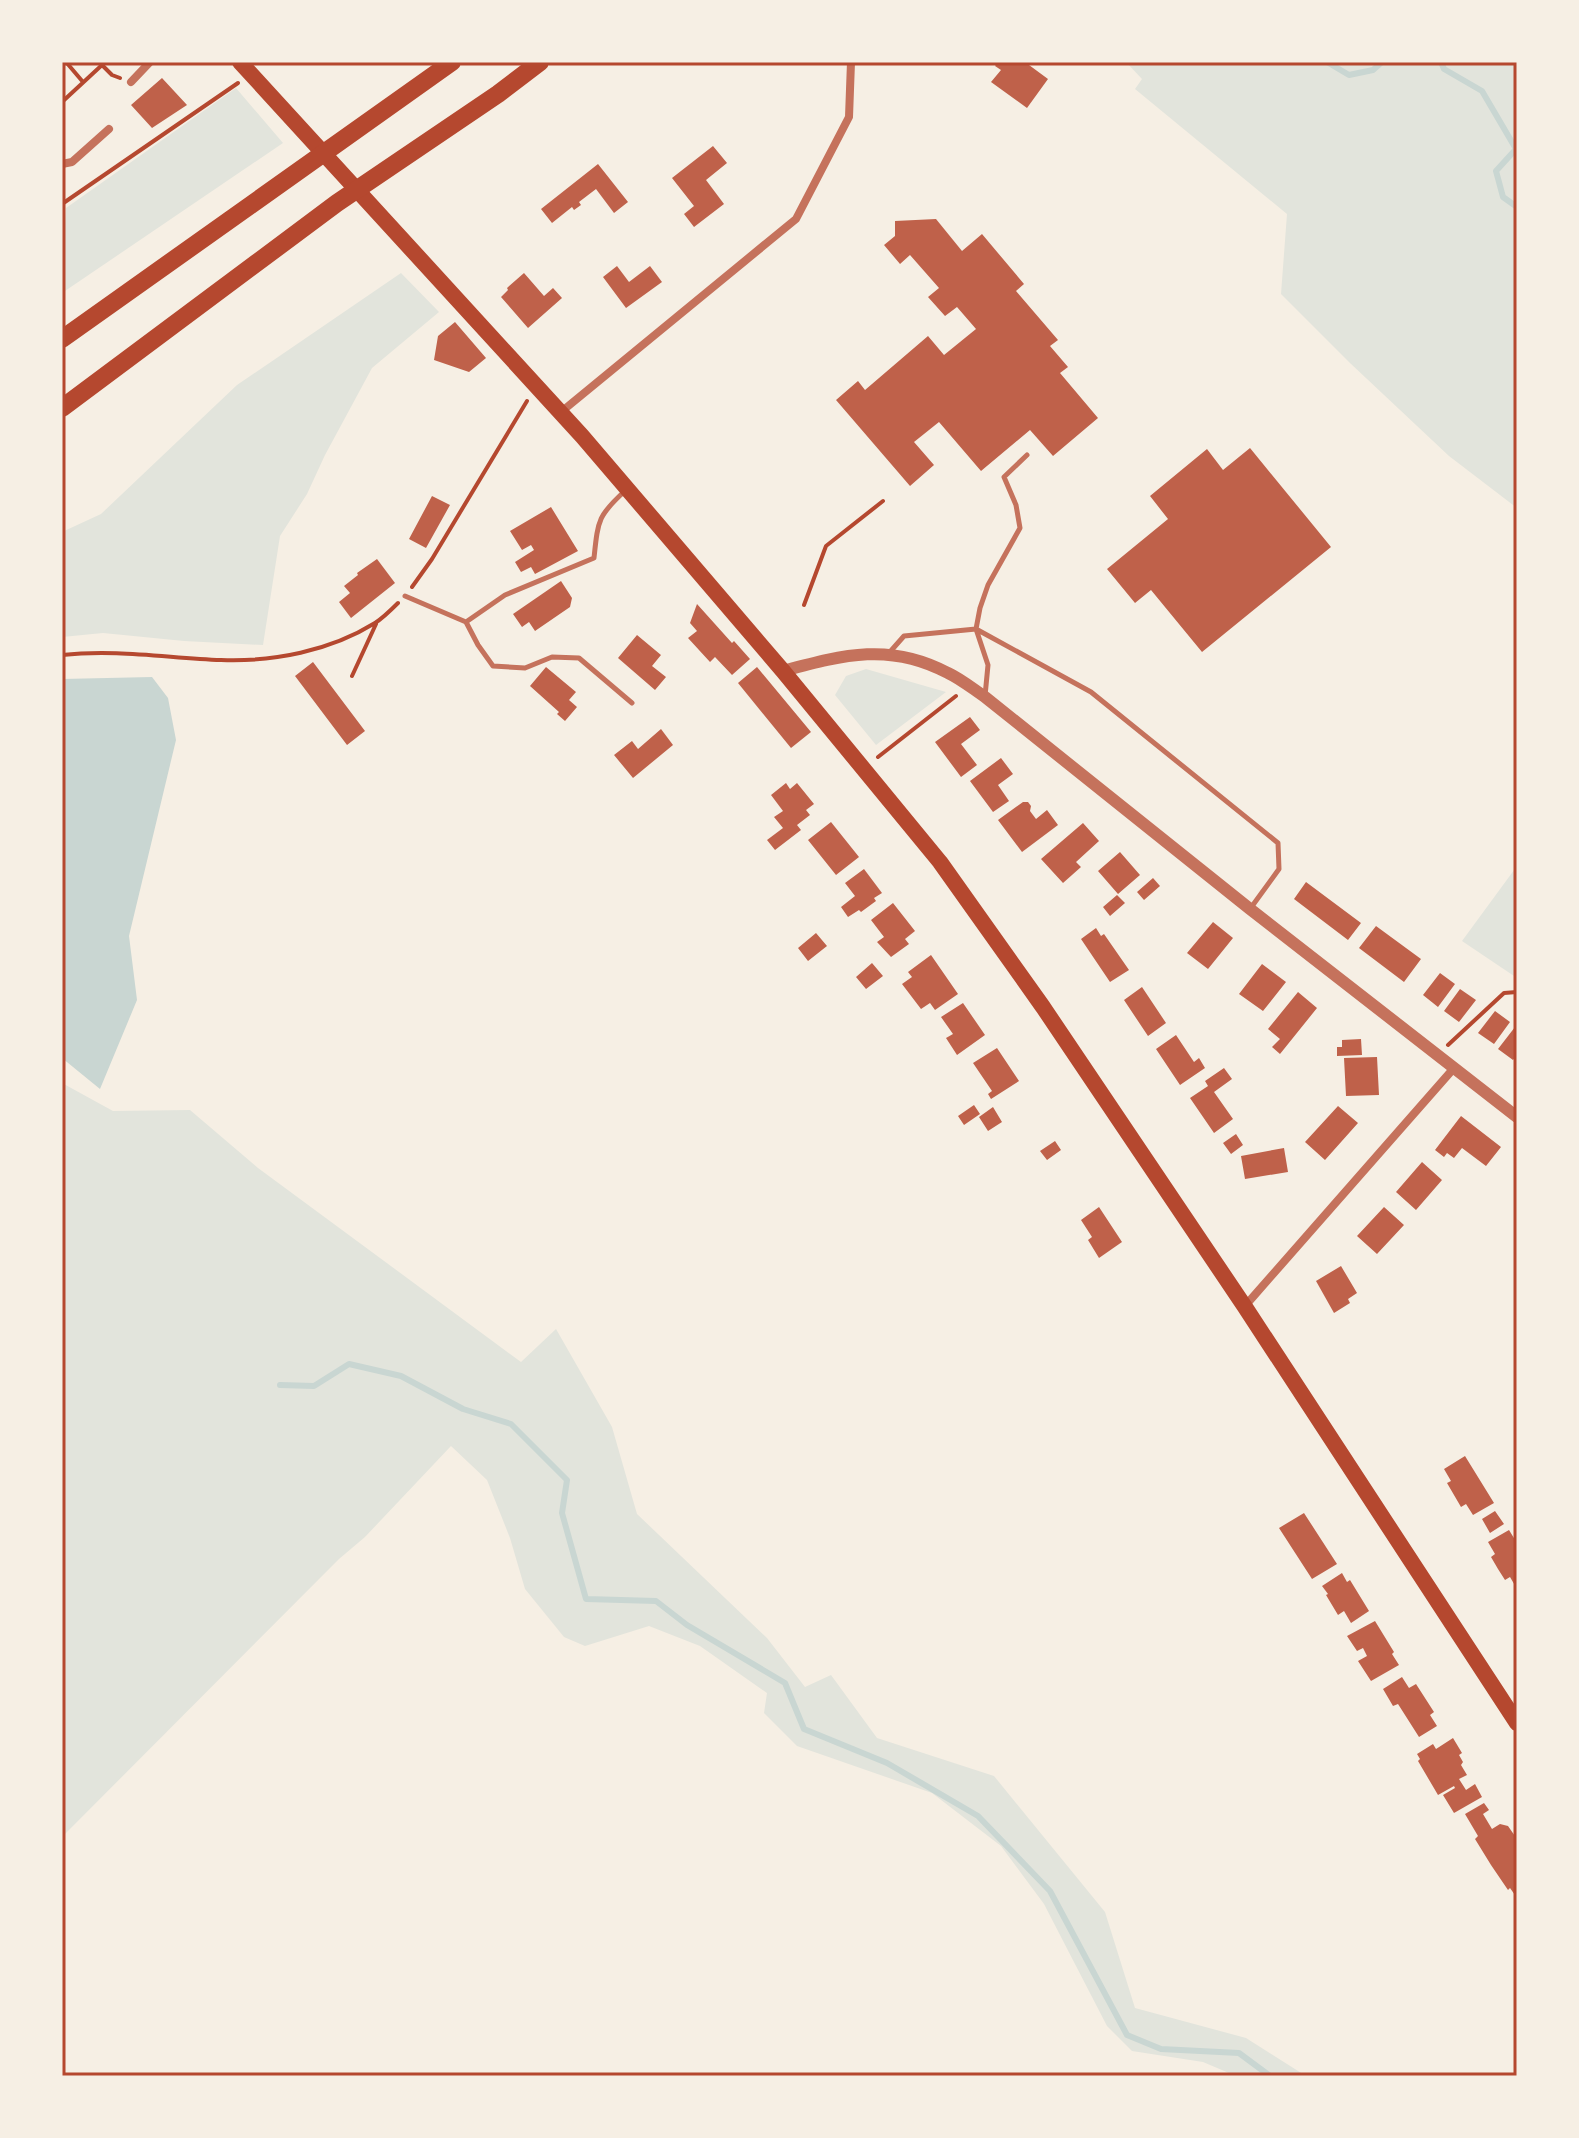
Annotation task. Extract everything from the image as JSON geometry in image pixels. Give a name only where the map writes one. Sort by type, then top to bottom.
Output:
[{"type":"highway","points":[[62,339],[452,62]]},
{"type":"highway","points":[[62,408],[337,203],[540,62]]},
{"type":"main road","points":[[246,68],[561,412],[783,671],[940,862],[1043,1007],[1245,1307],[1517,1723]]},
{"type":"street","points":[[131,82],[150,62]]},
{"type":"street","points":[[561,412],[796,219],[849,117],[851,62]]},
{"type":"street","points":[[62,164],[72,162],[109,129]]},
{"type":"street","points":[[783,671],[837,656],[888,653],[915,659],[949,673],[985,697],[1517,1117]]},
{"type":"street","points":[[1245,1307],[1454,1068]]},
{"type":"lane","points":[[985,697],[988,665],[976,629],[988,585],[1020,528],[1016,505],[1004,477],[1027,455]]},
{"type":"lane","points":[[466,622],[505,595],[594,558],[597,530],[604,511],[627,488]]},
{"type":"lane","points":[[405,596],[466,622],[493,666],[525,668],[552,657],[579,658],[632,703]]},
{"type":"lane","points":[[888,653],[904,636],[976,629],[1091,692],[1278,843],[1279,869],[1250,909]]},
{"type":"path","points":[[66,62],[83,82]]},
{"type":"path","points":[[62,102],[102,65],[112,75],[131,82]]},
{"type":"path","points":[[62,204],[246,68]]},
{"type":"path","points":[[62,655],[90,652],[223,660],[286,656],[340,641],[377,622],[405,596],[432,559],[536,385]]},
{"type":"path","points":[[804,605],[826,546],[883,501]]},
{"type":"path","points":[[352,676],[377,622]]},
{"type":"path","points":[[863,768],[968,686]]},
{"type":"path","points":[[1439,1056],[1454,1037],[1504,993],[1517,992]]},
{"type":"shaded area","points":[[1126,62],[1517,62],[1517,508],[1449,456],[1281,294],[1287,214],[1135,89],[1142,79]]},
{"type":"shaded area","points":[[236,88],[283,143],[62,293],[62,227],[66,208]]},
{"type":"shaded area","points":[[401,273],[439,312],[372,368],[307,494],[280,536],[263,645],[103,633],[62,637],[62,532],[101,514],[237,385]]},
{"type":"shaded area","points":[[866,669],[946,692],[876,745],[835,695],[846,676]]},
{"type":"shaded area","points":[[152,677],[168,698],[176,740],[129,936],[137,1000],[100,1089],[62,1058],[62,679]]},
{"type":"shaded area","points":[[1517,866],[1517,978],[1462,941]]},
{"type":"shaded area","points":[[62,1083],[113,1111],[190,1110],[258,1168],[521,1362],[556,1329],[612,1427],[637,1514],[767,1638],[805,1687],[831,1675],[877,1738],[994,1776],[1105,1912],[1135,2008],[1246,2038],[1306,2076],[1236,2076],[1203,2062],[1132,2051],[1107,2026],[1044,1904],[1001,1846],[932,1793],[797,1746],[764,1713],[767,1693],[700,1646],[649,1626],[585,1646],[564,1637],[525,1589],[510,1538],[487,1480],[451,1446],[365,1537],[339,1559],[62,1837]]},
{"type":"building","points":[[998,62],[1030,62],[1029,65],[1048,79],[1027,108],[991,82],[1001,70],[995,66]]},
{"type":"building","points":[[162,78],[187,105],[152,128],[131,105]]},
{"type":"building","points":[[713,146],[727,163],[706,180],[724,204],[694,227],[684,214],[694,206],[672,178]]},
{"type":"building","points":[[598,164],[628,202],[614,213],[596,189],[579,202],[581,205],[574,210],[572,207],[552,223],[541,209]]},
{"type":"building","points":[[936,219],[962,251],[982,234],[1024,284],[1016,291],[1058,340],[1050,346],[1068,367],[1060,373],[1098,418],[1053,456],[1030,430],[981,471],[939,422],[914,442],[934,465],[910,486],[836,400],[858,381],[865,390],[928,336],[944,355],[976,329],[957,307],[945,316],[928,297],[939,288],[910,255],[900,264],[884,245],[895,236],[895,221]]},
{"type":"building","points":[[617,266],[629,282],[650,266],[662,282],[626,308],[603,277]]},
{"type":"building","points":[[524,273],[544,296],[553,288],[562,298],[528,328],[501,297]]},
{"type":"building","points":[[455,322],[486,358],[469,372],[434,360],[438,336]]},
{"type":"building","points":[[1250,448],[1331,547],[1202,652],[1151,590],[1135,603],[1107,569],[1168,519],[1150,496],[1207,449],[1223,470]]},
{"type":"building","points":[[432,496],[450,505],[426,548],[409,539]]},
{"type":"building","points":[[551,507],[578,551],[535,574],[531,567],[521,572],[515,562],[534,550],[531,545],[522,550],[510,531]]},
{"type":"building","points":[[377,559],[395,583],[351,618],[339,602],[350,593],[344,586]]},
{"type":"building","points":[[561,581],[572,598],[570,607],[535,631],[529,622],[522,627],[513,614]]},
{"type":"building","points":[[697,604],[750,659],[732,675],[715,657],[710,662],[688,638],[697,631],[690,623]]},
{"type":"building","points":[[637,635],[661,655],[652,666],[666,677],[655,690],[618,658]]},
{"type":"building","points":[[313,662],[365,731],[347,745],[295,676]]},
{"type":"building","points":[[546,667],[576,692],[569,700],[577,707],[565,721],[530,686]]},
{"type":"building","points":[[757,667],[811,732],[791,748],[738,683]]},
{"type":"building","points":[[970,717],[980,730],[961,744],[977,765],[961,777],[935,742]]},
{"type":"building","points":[[661,729],[673,745],[633,778],[614,755],[632,741],[638,749]]},
{"type":"building","points":[[1001,758],[1013,774],[998,785],[1009,801],[993,812],[970,781]]},
{"type":"building","points":[[786,783],[790,789],[797,783],[814,804],[806,810],[810,815],[797,825],[801,830],[775,850],[767,840],[783,828],[774,817],[783,811],[771,795]]},
{"type":"building","points":[[1023,802],[1028,802],[1036,819],[1047,810],[1058,825],[1022,852],[998,820]]},
{"type":"building","points":[[831,822],[859,857],[836,875],[808,840]]},
{"type":"building","points":[[1083,823],[1099,841],[1076,862],[1081,867],[1063,883],[1041,859]]},
{"type":"building","points":[[1120,852],[1140,875],[1118,894],[1098,871]]},
{"type":"building","points":[[864,869],[882,893],[861,912],[859,910],[848,917],[841,907],[855,896],[845,883]]},
{"type":"building","points":[[1153,878],[1160,886],[1144,900],[1137,892]]},
{"type":"building","points":[[1306,882],[1361,923],[1348,940],[1294,899]]},
{"type":"building","points":[[1117,895],[1125,903],[1110,916],[1103,907]]},
{"type":"building","points":[[893,903],[915,931],[905,939],[909,944],[891,957],[877,942],[884,937],[871,920]]},
{"type":"building","points":[[1213,922],[1233,938],[1208,969],[1187,953]]},
{"type":"building","points":[[1376,926],[1421,959],[1404,982],[1359,948]]},
{"type":"building","points":[[1096,928],[1101,936],[1104,934],[1129,970],[1110,982],[1081,939]]},
{"type":"building","points":[[816,933],[827,946],[808,961],[798,948]]},
{"type":"building","points":[[931,955],[958,994],[935,1010],[930,1003],[921,1009],[902,984],[912,977],[908,972]]},
{"type":"building","points":[[872,963],[883,976],[866,989],[856,977]]},
{"type":"building","points":[[1262,964],[1286,982],[1263,1011],[1239,994]]},
{"type":"building","points":[[1440,973],[1455,984],[1438,1007],[1423,995]]},
{"type":"building","points":[[1142,987],[1166,1023],[1148,1036],[1124,1000]]},
{"type":"building","points":[[1460,989],[1476,1000],[1459,1022],[1444,1011]]},
{"type":"building","points":[[1298,992],[1317,1008],[1280,1054],[1272,1047],[1280,1039],[1268,1029]]},
{"type":"building","points":[[963,1003],[985,1035],[957,1055],[946,1038],[953,1034],[941,1017]]},
{"type":"building","points":[[1495,1011],[1510,1022],[1494,1044],[1478,1033]]},
{"type":"building","points":[[1515,1027],[1517,1055],[1513,1060],[1498,1049]]},
{"type":"building","points":[[1176,1035],[1194,1062],[1199,1058],[1205,1068],[1180,1085],[1156,1049]]},
{"type":"building","points":[[1361,1039],[1362,1055],[1337,1056],[1337,1047],[1342,1047],[1342,1040]]},
{"type":"building","points":[[997,1048],[1019,1081],[991,1099],[988,1094],[992,1091],[973,1063]]},
{"type":"building","points":[[1377,1057],[1379,1095],[1346,1096],[1344,1058]]},
{"type":"building","points":[[1224,1068],[1232,1079],[1214,1092],[1233,1119],[1214,1133],[1190,1098],[1208,1086],[1205,1081]]},
{"type":"building","points":[[974,1105],[980,1114],[964,1125],[958,1116]]},
{"type":"building","points":[[1338,1106],[1358,1123],[1325,1160],[1305,1142]]},
{"type":"building","points":[[993,1107],[1002,1122],[988,1131],[979,1117]]},
{"type":"building","points":[[1461,1116],[1501,1147],[1486,1166],[1462,1148],[1454,1158],[1447,1153],[1444,1157],[1435,1150]]},
{"type":"building","points":[[1236,1134],[1243,1145],[1231,1154],[1223,1143]]},
{"type":"building","points":[[1055,1141],[1061,1150],[1047,1160],[1040,1151]]},
{"type":"building","points":[[1284,1148],[1288,1172],[1245,1179],[1241,1156]]},
{"type":"building","points":[[1422,1162],[1442,1180],[1416,1210],[1396,1192]]},
{"type":"building","points":[[1099,1207],[1122,1242],[1099,1258],[1088,1240],[1092,1237],[1081,1220]]},
{"type":"building","points":[[1384,1207],[1404,1225],[1377,1254],[1357,1236]]},
{"type":"building","points":[[1341,1266],[1357,1293],[1348,1299],[1350,1303],[1334,1313],[1316,1281]]},
{"type":"building","points":[[1465,1456],[1494,1503],[1473,1515],[1466,1504],[1461,1507],[1447,1483],[1451,1481],[1444,1469]]},
{"type":"building","points":[[1495,1511],[1504,1524],[1490,1533],[1482,1519]]},
{"type":"building","points":[[1304,1513],[1337,1564],[1312,1579],[1279,1528]]},
{"type":"building","points":[[1509,1530],[1517,1543],[1517,1589],[1510,1577],[1505,1580],[1498,1569],[1488,1542]]},
{"type":"building","points":[[1342,1573],[1347,1582],[1350,1580],[1369,1611],[1351,1623],[1344,1611],[1338,1615],[1322,1586]]},
{"type":"building","points":[[1375,1621],[1399,1665],[1371,1681],[1358,1661],[1367,1656],[1363,1648],[1357,1651],[1347,1636]]},
{"type":"building","points":[[1402,1677],[1409,1688],[1416,1684],[1434,1712],[1430,1715],[1437,1726],[1419,1737],[1398,1704],[1393,1706],[1383,1689]]},
{"type":"building","points":[[1453,1738],[1462,1753],[1459,1755],[1463,1762],[1461,1765],[1467,1775],[1459,1779],[1466,1790],[1475,1784],[1482,1797],[1454,1813],[1443,1795],[1454,1786],[1438,1795],[1417,1754],[1433,1744],[1436,1749]]},
{"type":"building","points":[[1484,1803],[1489,1810],[1483,1814],[1492,1829],[1500,1824],[1508,1826],[1517,1839],[1517,1898],[1491,1865],[1475,1839],[1478,1836],[1465,1814]]},
{"type":"waterway","points":[[1327,62],[1349,75],[1373,70],[1382,62]]},
{"type":"waterway","points":[[1441,62],[1444,69],[1482,91],[1516,149],[1496,171],[1503,197],[1517,207]]},
{"type":"waterway","points":[[280,1385],[314,1386],[349,1364],[401,1376],[463,1409],[511,1424],[567,1480],[562,1513],[586,1599],[656,1601],[687,1625],[785,1683],[804,1729],[887,1763],[978,1816],[1050,1891],[1127,2035],[1161,2049],[1239,2053],[1270,2076]]}]
